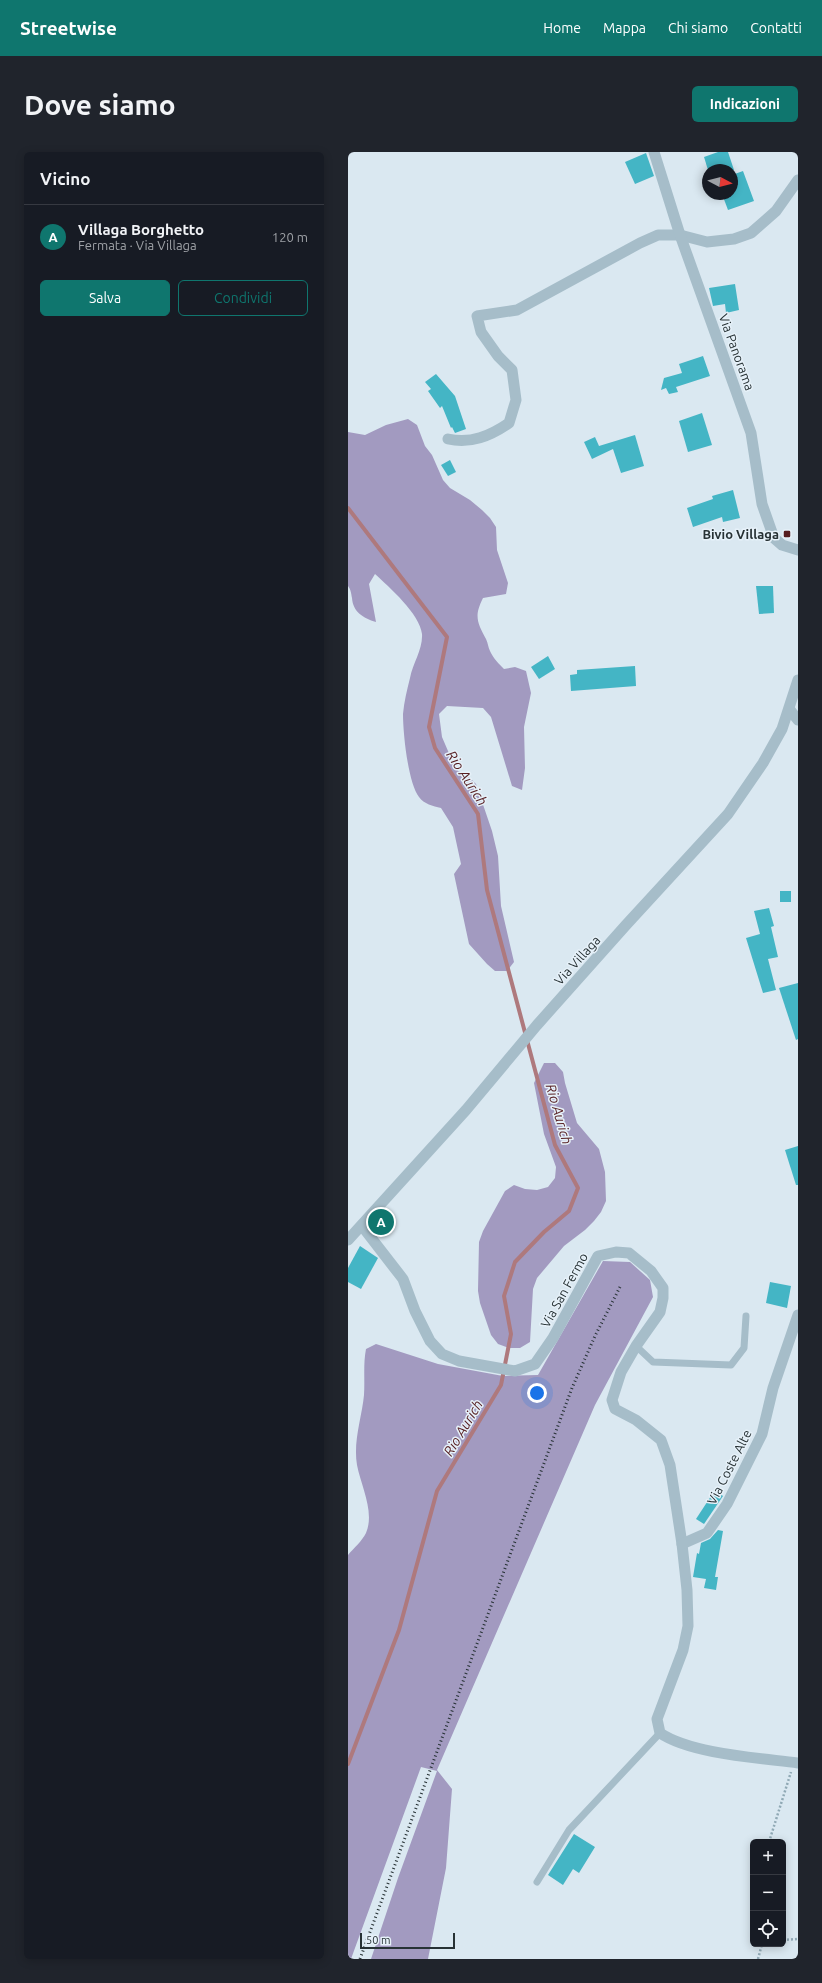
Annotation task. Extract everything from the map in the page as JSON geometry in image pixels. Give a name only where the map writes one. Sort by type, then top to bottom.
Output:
[{"type":"street","name":"Via Panorama","points":[[654,152],[680,235],[751,433],[762,504],[774,538],[782,545],[798,550]]},
{"type":"street","points":[[448,439],[461,442],[491,435],[509,423],[516,400],[512,370],[498,356],[481,332],[477,316],[517,310],[640,243],[658,235],[680,235],[707,242],[734,239],[751,233],[776,211],[798,180]]},
{"type":"street","name":"Via Villaga","points":[[348,1240],[466,1110],[537,1025],[728,814],[763,763],[782,729],[790,710],[798,680]]},
{"type":"street","points":[[790,710],[798,720]]},
{"type":"street","name":"Via San Fermo","points":[[362,1226],[403,1279],[415,1311],[430,1342],[442,1354],[459,1361],[494,1368],[515,1371],[535,1364],[553,1338],[598,1256],[616,1252],[629,1253],[651,1271],[663,1288],[663,1298],[660,1312],[636,1346],[621,1372],[612,1400],[615,1409],[636,1420],[661,1440],[670,1465],[682,1544]]},
{"type":"street","name":"Via Coste Alte","points":[[682,1544],[708,1532],[727,1504],[762,1434],[773,1388],[798,1315]]},
{"type":"street","points":[[682,1544],[687,1590],[688,1626],[683,1650],[657,1719],[660,1733],[671,1740],[690,1746],[746,1757],[796,1762]]},
{"type":"lane","points":[[636,1346],[653,1362],[731,1365],[744,1348],[746,1316]]},
{"type":"lane","points":[[537,1882],[569,1830],[660,1733]]},
{"type":"path","points":[[770,1839],[796,1762]]},
{"type":"path","points":[[786,1940],[798,1939]]},
{"type":"path","points":[[758,1959],[761,1947]]},
{"type":"shaded area","points":[[408,419],[417,425],[425,446],[432,455],[443,480],[450,488],[470,500],[482,510],[496,527],[497,550],[508,583],[506,594],[483,598],[478,610],[478,619],[480,628],[487,640],[491,654],[504,669],[515,667],[526,671],[531,693],[524,727],[525,768],[522,790],[512,786],[491,717],[483,708],[447,706],[439,714],[442,737],[451,758],[458,771],[468,776],[476,784],[492,831],[498,856],[501,906],[514,962],[507,971],[495,971],[469,944],[454,874],[461,864],[453,827],[441,808],[423,801],[419,797],[415,790],[409,770],[405,745],[403,714],[411,672],[422,640],[420,626],[403,601],[375,574],[369,584],[376,622],[367,619],[357,611],[354,607],[351,592],[348,586],[348,432],[365,435],[386,425]]},
{"type":"shaded area","points":[[544,1063],[555,1063],[563,1072],[577,1123],[599,1149],[605,1172],[606,1201],[601,1212],[594,1221],[564,1246],[537,1278],[533,1289],[530,1342],[520,1348],[509,1348],[498,1344],[491,1335],[480,1303],[478,1291],[479,1242],[483,1231],[505,1191],[514,1185],[525,1189],[537,1190],[548,1187],[555,1178],[556,1167],[544,1134],[534,1083]]},
{"type":"shaded area","points":[[603,1261],[630,1262],[650,1280],[653,1297],[595,1405],[437,1770],[452,1789],[446,1868],[428,1959],[371,1959],[398,1878],[437,1771],[421,1767],[351,1959],[348,1959],[348,1555],[366,1533],[369,1516],[356,1456],[357,1438],[364,1395],[364,1366],[366,1349],[376,1344],[438,1364],[503,1376],[538,1375]]},
{"type":"building","points":[[718,152],[728,152],[732,164],[706,164],[704,157]]},
{"type":"building","points":[[646,153],[654,176],[635,184],[625,162]]},
{"type":"building","points":[[743,171],[754,201],[728,210],[724,200],[738,200],[738,173]]},
{"type":"building","points":[[735,284],[739,310],[726,313],[725,304],[713,306],[709,288]]},
{"type":"building","points":[[703,356],[710,376],[676,387],[678,392],[669,394],[666,388],[661,390],[664,378],[682,373],[679,364]]},
{"type":"building","points":[[436,374],[455,396],[466,429],[455,433],[452,427],[451,428],[442,406],[440,408],[428,391],[431,389],[425,382]]},
{"type":"building","points":[[702,413],[712,445],[688,452],[679,421]]},
{"type":"building","points":[[635,435],[644,466],[621,473],[613,449],[592,459],[584,442],[595,437],[599,446]]},
{"type":"building","points":[[450,460],[456,472],[448,476],[441,465]]},
{"type":"building","points":[[733,490],[740,518],[723,522],[722,517],[693,527],[687,508],[713,499],[712,496]]},
{"type":"building","points":[[756,586],[773,586],[774,613],[759,614]]},
{"type":"building","points":[[548,656],[555,669],[539,679],[531,667]]},
{"type":"building","points":[[635,666],[636,686],[571,691],[570,675],[577,674],[577,670]]},
{"type":"building","points":[[780,891],[791,891],[791,902],[780,902]]},
{"type":"building","points":[[769,908],[774,926],[771,927],[778,957],[768,959],[776,990],[763,993],[746,938],[760,934],[754,911]]},
{"type":"building","points":[[798,983],[798,1039],[796,1040],[779,988]]},
{"type":"building","points":[[798,1146],[798,1185],[796,1185],[785,1150]]},
{"type":"building","points":[[360,1246],[378,1258],[361,1289],[348,1282],[348,1268]]},
{"type":"building","points":[[770,1282],[791,1286],[787,1308],[766,1303]]},
{"type":"building","points":[[715,1490],[723,1496],[704,1524],[696,1519]]},
{"type":"building","points":[[718,1530],[723,1531],[715,1577],[718,1577],[716,1590],[704,1588],[706,1579],[693,1577],[697,1553],[699,1554],[701,1543],[710,1539]]},
{"type":"building","points":[[574,1834],[595,1847],[579,1873],[573,1869],[563,1885],[548,1875]]},
{"type":"waterway","name":"Rio Aurich","points":[[348,508],[447,637],[429,727],[435,748],[478,814],[487,890],[555,1145],[578,1188],[569,1211],[544,1232],[515,1262],[504,1296],[511,1334],[501,1385],[437,1491],[399,1630],[348,1764]]},
{"type":"railway","points":[[360,1959],[572,1388],[595,1336],[621,1285]]},
{"type":"place","name":"Bivio Villaga","points":[[787,534]]},
{"type":"place","name":"Villaga Borghetto","points":[[381,1222]]}]
